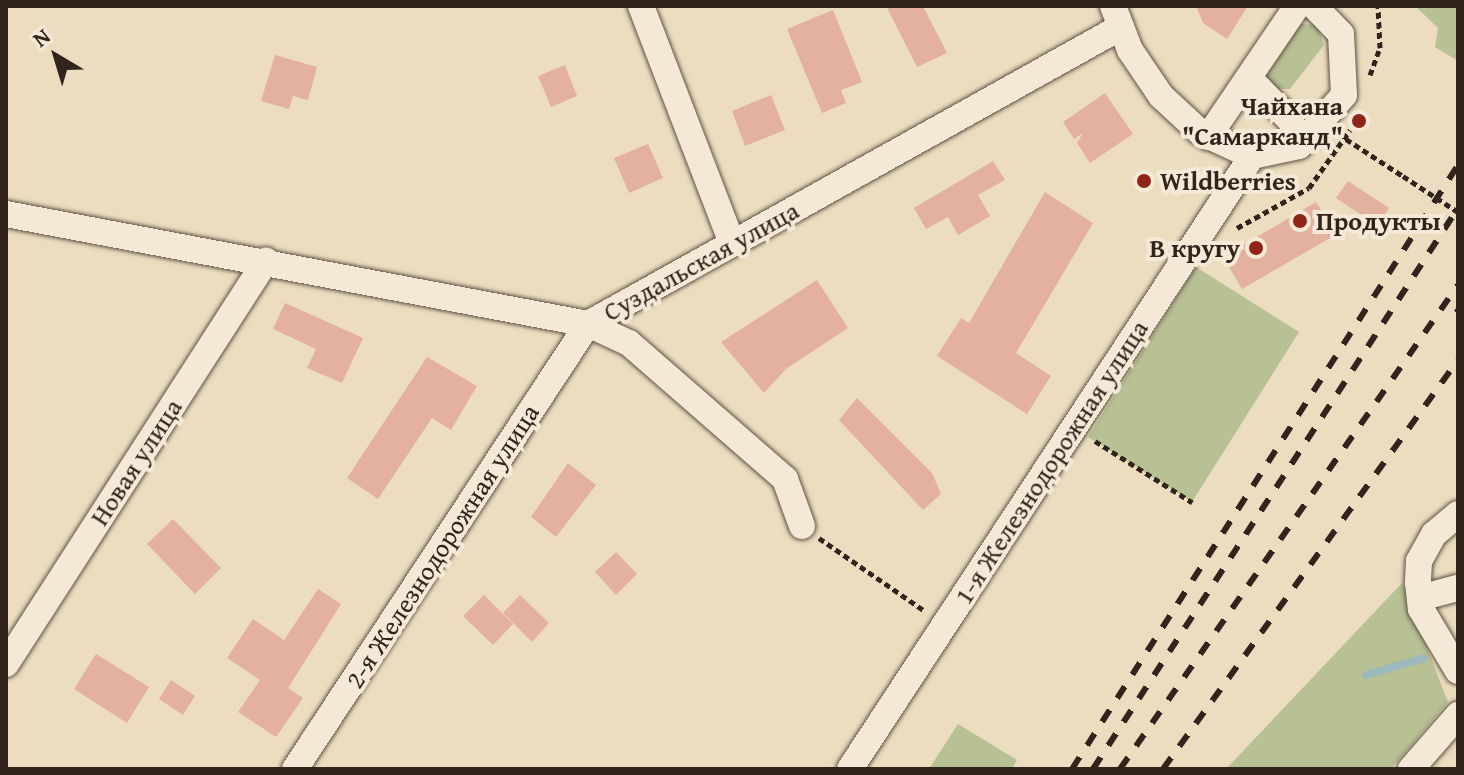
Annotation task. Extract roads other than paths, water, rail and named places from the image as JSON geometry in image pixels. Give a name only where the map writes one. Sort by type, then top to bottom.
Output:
[{"type":"street","points":[[641,6],[732,243]]},
{"type":"street","points":[[1208,137],[1297,6]]},
{"type":"street","points":[[1117,16],[1161,96],[1208,137],[1252,156],[1299,146],[1344,95],[1341,34],[1314,6]]},
{"type":"street","name":"Суздальская улица","points":[[6,214],[266,260],[588,324],[732,243],[1117,16]]},
{"type":"street","points":[[1249,78],[1291,121],[1299,146]]},
{"type":"street","name":"1-я Железнодорожная улица","points":[[850,769],[999,558],[1252,156]]},
{"type":"street","name":"Новая улица","points":[[6,664],[266,260]]},
{"type":"street","points":[[588,324],[629,343],[785,479],[802,526]]},
{"type":"street","name":"2-я Железнодорожная улица","points":[[295,769],[588,324]]},
{"type":"street","points":[[1458,514],[1434,534],[1419,561],[1420,598],[1438,646],[1458,671]]},
{"type":"street","points":[[1420,598],[1458,588]]},
{"type":"street","points":[[1411,769],[1458,715]]},
{"type":"waterway","points":[[1366,675],[1424,658]]},
{"type":"railway","points":[[1072,769],[1458,165]]},
{"type":"railway","points":[[1093,769],[1458,208]]},
{"type":"railway","points":[[1120,769],[1458,285]]},
{"type":"railway","points":[[1163,769],[1458,360]]},
{"type":"place","name":"Чайхана \"Самарканд\"","points":[[1359,121]]},
{"type":"place","name":"Wildberries","points":[[1144,181]]},
{"type":"place","name":"Продукты","points":[[1300,221]]},
{"type":"place","name":"В кругу","points":[[1256,248]]}]
